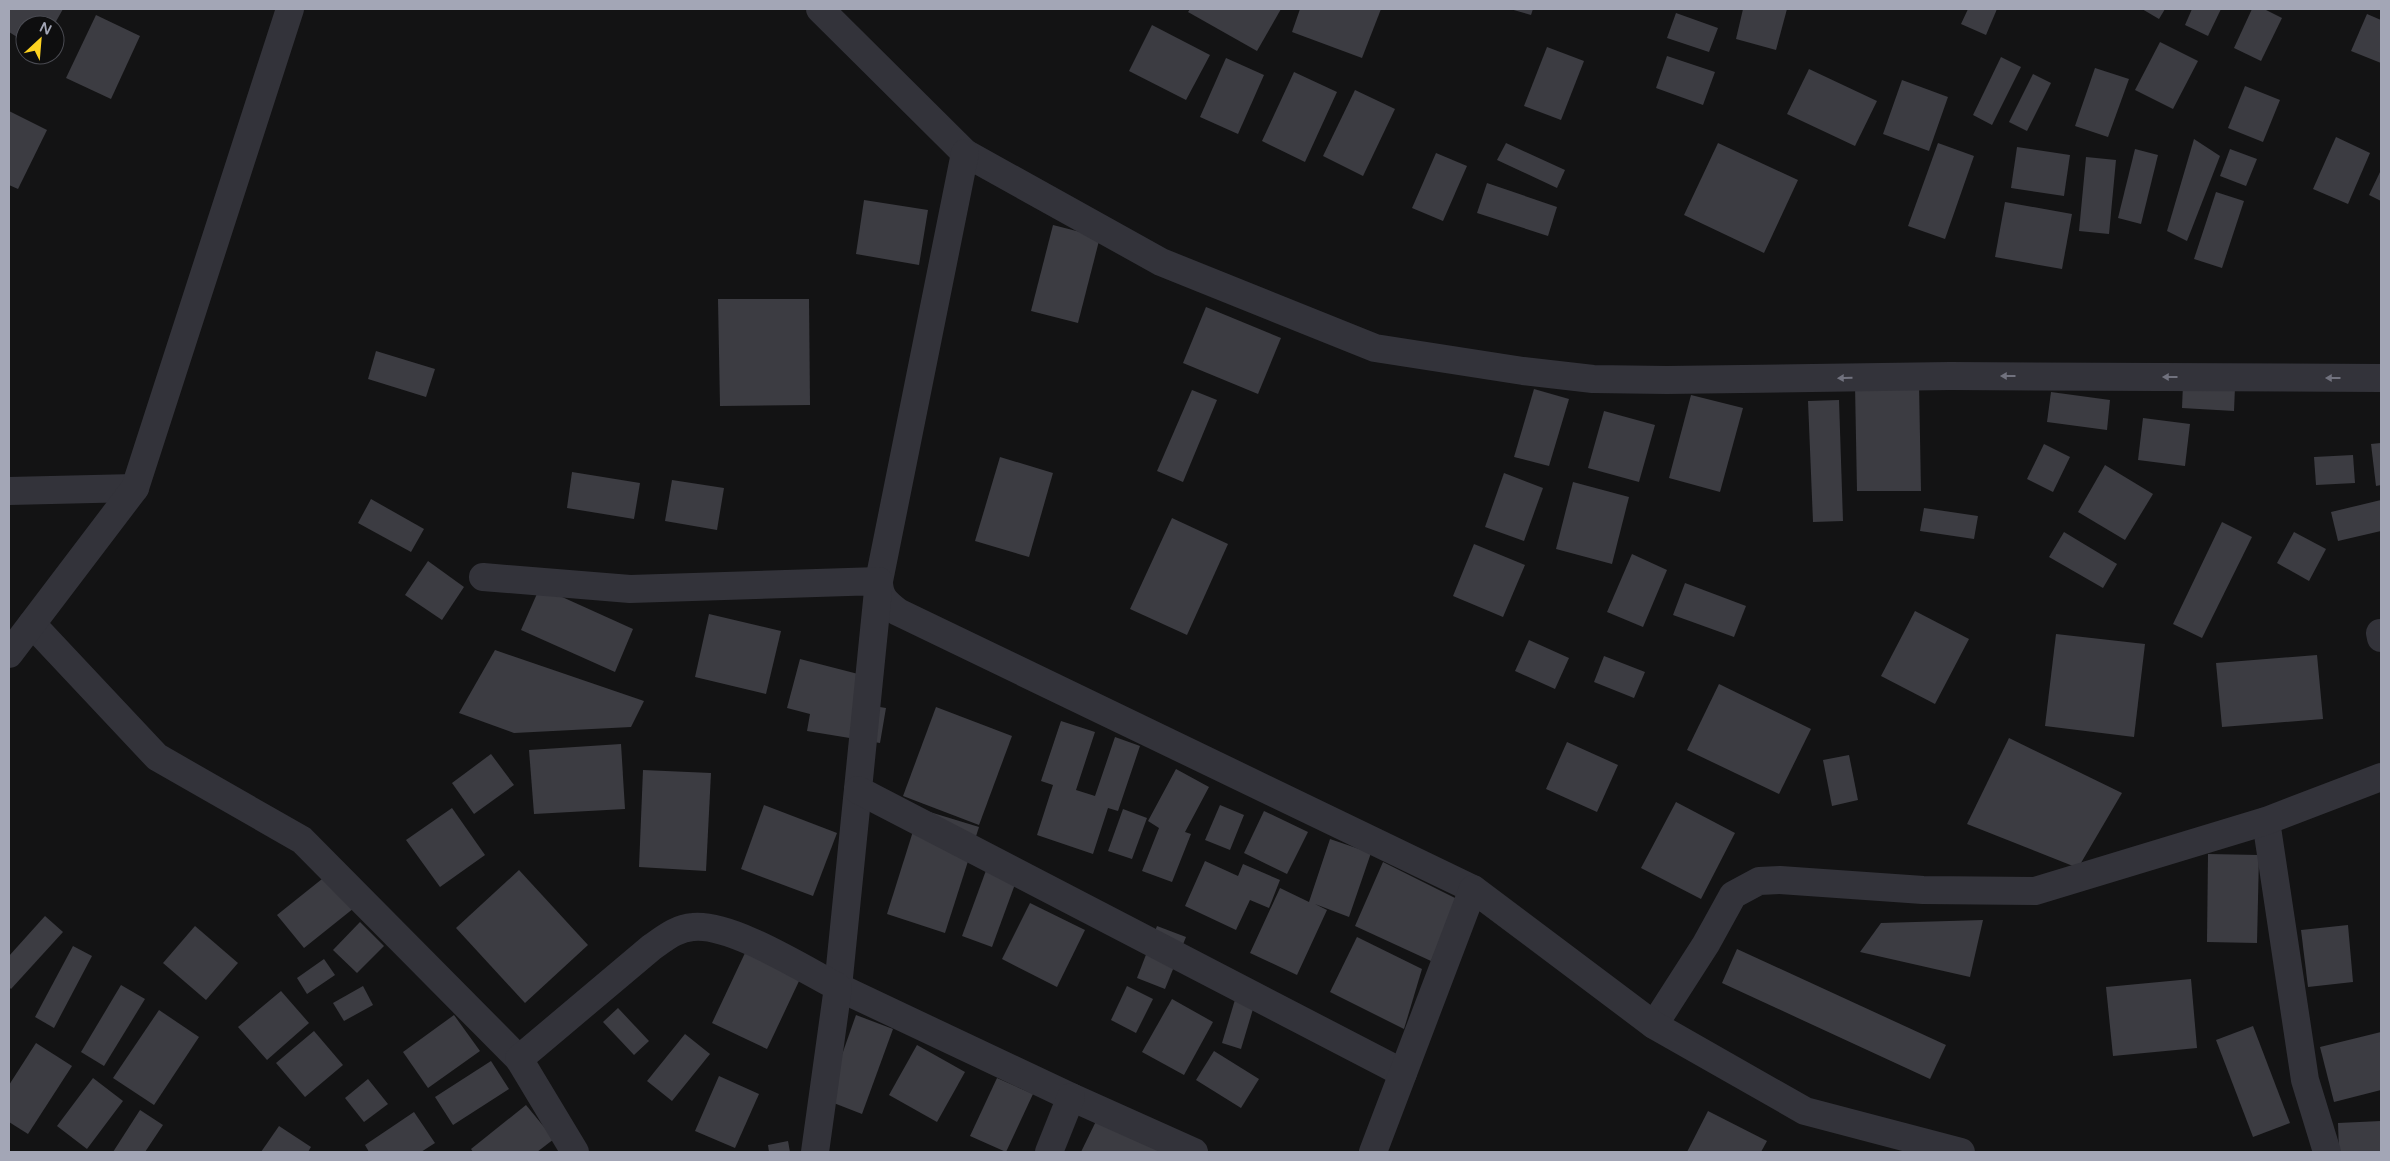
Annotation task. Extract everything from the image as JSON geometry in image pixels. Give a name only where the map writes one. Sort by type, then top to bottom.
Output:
[{"type":"street","points":[[9,654],[135,488],[290,9]]},
{"type":"street","points":[[820,9],[965,153],[1161,262],[1375,348],[1523,371],[1593,379],[1950,376],[2381,378]]},
{"type":"street","points":[[815,1152],[838,987],[879,581],[965,153]]},
{"type":"street","points":[[9,491],[135,488]]},
{"type":"street","points":[[483,577],[630,589],[879,581]]},
{"type":"street","points":[[879,581],[879,593],[885,602],[898,612],[1473,889],[1654,1025],[1805,1111],[1962,1152]]},
{"type":"street","points":[[32,624],[157,757],[302,840],[519,1059],[575,1152]]},
{"type":"street","points":[[1654,1025],[1706,944],[1733,895],[1760,882],[1780,880],[1923,890],[2035,892],[2266,821],[2381,777]]},
{"type":"street","points":[[858,790],[1403,1072]]},
{"type":"street","points":[[2266,821],[2305,1080],[2327,1152]]},
{"type":"street","points":[[1373,1152],[1473,889]]},
{"type":"street","points":[[519,1059],[652,947],[672,933],[692,927],[716,928],[744,939],[838,987],[1071,1097],[1194,1152]]},
{"type":"street","points":[[1049,1152],[1071,1097]]},
{"type":"building","points":[[9,9],[63,9],[60,15],[15,15],[15,36],[9,32]]},
{"type":"building","points":[[1190,9],[1281,9],[1257,51],[1188,12]]},
{"type":"building","points":[[1300,9],[1381,9],[1362,58],[1292,32]]},
{"type":"building","points":[[1510,9],[1533,9],[1531,15]]},
{"type":"building","points":[[1743,9],[1787,9],[1776,50],[1736,39]]},
{"type":"building","points":[[1968,9],[1997,9],[1986,35],[1961,24]]},
{"type":"building","points":[[2142,9],[2165,9],[2159,19]]},
{"type":"building","points":[[2192,9],[2221,9],[2208,36],[2185,25]]},
{"type":"building","points":[[2252,9],[2264,9],[2282,18],[2261,61],[2234,48]]},
{"type":"building","points":[[1676,13],[1718,28],[1709,52],[1667,38]]},
{"type":"building","points":[[2367,14],[2381,20],[2381,63],[2351,51]]},
{"type":"building","points":[[96,15],[140,36],[111,99],[66,78]]},
{"type":"building","points":[[1152,25],[1210,55],[1186,100],[1129,71]]},
{"type":"building","points":[[2160,42],[2198,61],[2173,109],[2135,90]]},
{"type":"building","points":[[1547,47],[1584,61],[1561,120],[1524,106]]},
{"type":"building","points":[[1667,56],[1715,72],[1703,105],[1656,88]]},
{"type":"building","points":[[2001,57],[2021,67],[1992,125],[1973,115]]},
{"type":"building","points":[[1226,58],[1264,75],[1238,134],[1200,117]]},
{"type":"building","points":[[2095,68],[2129,79],[2108,137],[2075,126]]},
{"type":"building","points":[[1809,69],[1877,101],[1855,146],[1787,114]]},
{"type":"building","points":[[1294,72],[1337,92],[1305,162],[1262,141]]},
{"type":"building","points":[[2033,74],[2051,83],[2027,131],[2009,122]]},
{"type":"building","points":[[1902,80],[1948,97],[1929,151],[1883,134]]},
{"type":"building","points":[[2245,86],[2280,100],[2263,142],[2228,128]]},
{"type":"building","points":[[1355,90],[1395,109],[1363,176],[1323,156]]},
{"type":"building","points":[[9,111],[47,130],[18,189],[9,185]]},
{"type":"building","points":[[2336,137],[2370,153],[2348,204],[2313,189]]},
{"type":"building","points":[[2194,139],[2220,156],[2187,241],[2167,231]]},
{"type":"building","points":[[1506,143],[1565,170],[1557,188],[1497,160]]},
{"type":"building","points":[[1718,143],[1798,180],[1764,253],[1684,215]]},
{"type":"building","points":[[1938,143],[1974,156],[1945,239],[1908,226]]},
{"type":"building","points":[[2017,147],[2070,155],[2064,196],[2011,188]]},
{"type":"building","points":[[2135,149],[2158,155],[2141,224],[2118,218]]},
{"type":"building","points":[[2230,149],[2257,159],[2246,186],[2220,176]]},
{"type":"building","points":[[1436,153],[1467,166],[1443,221],[1412,208]]},
{"type":"building","points":[[2086,157],[2116,160],[2109,234],[2079,231]]},
{"type":"building","points":[[2381,170],[2381,201],[2369,195]]},
{"type":"building","points":[[1487,183],[1557,207],[1548,236],[1477,213]]},
{"type":"building","points":[[2216,192],[2244,201],[2222,268],[2194,259]]},
{"type":"building","points":[[864,200],[928,210],[919,265],[856,254]]},
{"type":"building","points":[[2005,202],[2072,214],[2062,269],[1995,257]]},
{"type":"building","points":[[1053,225],[1100,237],[1078,323],[1031,311]]},
{"type":"building","points":[[718,299],[809,299],[810,405],[720,406]]},
{"type":"building","points":[[1206,307],[1281,338],[1258,394],[1183,363]]},
{"type":"building","points":[[376,351],[435,369],[426,397],[368,379]]},
{"type":"building","points":[[1919,384],[1921,491],[1857,491],[1855,385]]},
{"type":"building","points":[[2183,384],[2235,387],[2234,411],[2182,408]]},
{"type":"building","points":[[1534,389],[1569,399],[1549,466],[1514,457]]},
{"type":"building","points":[[1192,390],[1217,400],[1183,482],[1157,471]]},
{"type":"building","points":[[2051,392],[2110,400],[2107,430],[2047,422]]},
{"type":"building","points":[[1691,395],[1743,408],[1720,492],[1669,478]]},
{"type":"building","points":[[1839,400],[1843,521],[1813,522],[1808,401]]},
{"type":"building","points":[[1604,411],[1655,425],[1639,482],[1588,468]]},
{"type":"building","points":[[2143,418],[2190,424],[2185,466],[2138,460]]},
{"type":"building","points":[[2381,443],[2381,485],[2376,486],[2371,444]]},
{"type":"building","points":[[2044,444],[2070,457],[2053,492],[2027,479]]},
{"type":"building","points":[[2353,455],[2355,483],[2316,485],[2314,457]]},
{"type":"building","points":[[1000,457],[1053,473],[1029,557],[975,541]]},
{"type":"building","points":[[2105,465],[2153,494],[2125,540],[2078,512]]},
{"type":"building","points":[[572,472],[640,483],[634,519],[567,508]]},
{"type":"building","points":[[1504,473],[1543,488],[1524,541],[1485,527]]},
{"type":"building","points":[[672,480],[724,488],[717,530],[665,521]]},
{"type":"building","points":[[1573,482],[1629,497],[1612,564],[1556,549]]},
{"type":"building","points":[[371,499],[424,529],[411,552],[358,523]]},
{"type":"building","points":[[2381,500],[2381,531],[2338,541],[2331,512]]},
{"type":"building","points":[[1924,508],[1978,516],[1974,539],[1920,531]]},
{"type":"building","points":[[1172,518],[1228,544],[1187,635],[1130,609]]},
{"type":"building","points":[[2222,522],[2252,537],[2202,638],[2173,624]]},
{"type":"building","points":[[2064,532],[2117,564],[2103,588],[2049,557]]},
{"type":"building","points":[[2294,532],[2326,549],[2309,581],[2277,563]]},
{"type":"building","points":[[1474,544],[1525,565],[1503,617],[1453,596]]},
{"type":"building","points":[[1632,554],[1667,570],[1643,627],[1607,612]]},
{"type":"building","points":[[428,561],[464,587],[442,620],[405,595]]},
{"type":"building","points":[[1685,583],[1746,606],[1734,637],[1673,615]]},
{"type":"building","points":[[540,587],[633,629],[615,672],[521,630]]},
{"type":"building","points":[[1915,611],[1969,639],[1935,704],[1881,676]]},
{"type":"building","points":[[709,614],[781,631],[766,694],[695,677]]},
{"type":"building","points":[[2056,634],[2145,644],[2134,737],[2045,726]]},
{"type":"building","points":[[1529,640],[1569,658],[1555,689],[1515,671]]},
{"type":"building","points":[[495,650],[644,701],[631,727],[514,733],[459,713]]},
{"type":"building","points":[[2317,655],[2323,719],[2222,727],[2216,663]]},
{"type":"building","points":[[1604,656],[1645,672],[1634,698],[1594,682]]},
{"type":"building","points":[[800,659],[862,675],[855,703],[886,708],[880,743],[807,731],[810,714],[787,708]]},
{"type":"building","points":[[1719,684],[1811,729],[1779,794],[1687,750]]},
{"type":"building","points":[[936,707],[1012,736],[979,825],[903,796]]},
{"type":"building","points":[[1061,721],[1095,732],[1076,790],[1095,796],[1115,737],[1140,746],[1118,811],[1108,808],[1093,854],[1037,835],[1053,785],[1041,781]]},
{"type":"building","points":[[2009,738],[2122,793],[2078,868],[1967,824]]},
{"type":"building","points":[[1567,742],[1618,765],[1597,812],[1546,789]]},
{"type":"building","points":[[621,744],[625,809],[534,814],[529,750]]},
{"type":"building","points":[[491,754],[514,785],[474,814],[452,783]]},
{"type":"building","points":[[1849,755],[1858,800],[1832,806],[1823,760]]},
{"type":"building","points":[[1176,769],[1209,787],[1185,832],[1191,834],[1172,882],[1142,871],[1159,828],[1148,821]]},
{"type":"building","points":[[643,770],[711,773],[706,871],[639,867]]},
{"type":"building","points":[[1676,802],[1735,833],[1701,899],[1641,868]]},
{"type":"building","points":[[764,805],[837,833],[813,896],[741,869]]},
{"type":"building","points":[[1220,805],[1244,815],[1230,850],[1205,840]]},
{"type":"building","points":[[452,808],[485,855],[440,887],[406,840]]},
{"type":"building","points":[[920,809],[979,827],[945,933],[887,914]]},
{"type":"building","points":[[1123,809],[1147,818],[1132,859],[1108,851]]},
{"type":"building","points":[[1264,811],[1308,832],[1287,874],[1244,853]]},
{"type":"building","points":[[1330,839],[1371,853],[1349,917],[1315,904],[1327,910],[1297,975],[1250,953],[1280,888],[1309,902]]},
{"type":"building","points":[[992,854],[1022,865],[992,947],[962,936]]},
{"type":"building","points":[[2208,854],[2259,855],[2257,943],[2207,942]]},
{"type":"building","points":[[1205,861],[1238,876],[1243,864],[1280,880],[1269,908],[1250,900],[1236,930],[1185,906]]},
{"type":"building","points":[[1383,862],[1457,899],[1431,961],[1355,926]]},
{"type":"building","points":[[519,870],[588,945],[525,1003],[456,928]]},
{"type":"building","points":[[327,875],[354,908],[304,948],[277,915]]},
{"type":"building","points":[[1030,903],[1085,930],[1057,987],[1002,959]]},
{"type":"building","points":[[45,916],[63,932],[11,989],[9,987],[9,956]]},
{"type":"building","points":[[1983,920],[1970,977],[1860,952],[1881,923]]},
{"type":"building","points":[[360,922],[384,946],[357,973],[333,950]]},
{"type":"building","points":[[2348,925],[2353,982],[2308,987],[2301,930]]},
{"type":"building","points":[[195,926],[238,963],[206,1000],[163,963]]},
{"type":"building","points":[[1157,926],[1186,937],[1165,989],[1137,978]]},
{"type":"building","points":[[1357,937],[1422,969],[1404,1029],[1330,992]]},
{"type":"building","points":[[73,946],[92,956],[54,1028],[35,1017]]},
{"type":"building","points":[[1737,949],[1946,1045],[1930,1079],[1722,983]]},
{"type":"building","points":[[745,953],[800,979],[767,1049],[712,1023]]},
{"type":"building","points":[[324,959],[335,975],[307,994],[297,978]]},
{"type":"building","points":[[2191,979],[2197,1048],[2113,1056],[2106,987]]},
{"type":"building","points":[[121,985],[145,999],[104,1066],[81,1052]]},
{"type":"building","points":[[363,986],[373,1005],[344,1021],[333,1003]]},
{"type":"building","points":[[1127,986],[1153,999],[1136,1033],[1111,1020]]},
{"type":"building","points":[[281,991],[309,1023],[267,1060],[238,1027]]},
{"type":"building","points":[[1237,993],[1256,999],[1241,1049],[1222,1043]]},
{"type":"building","points":[[1172,999],[1213,1022],[1184,1075],[1142,1052]]},
{"type":"building","points":[[618,1008],[649,1041],[634,1055],[603,1022]]},
{"type":"building","points":[[159,1010],[199,1037],[154,1105],[113,1078]]},
{"type":"building","points":[[454,1015],[480,1051],[428,1088],[403,1052]]},
{"type":"building","points":[[856,1015],[893,1029],[862,1114],[826,1100]]},
{"type":"building","points":[[2253,1026],[2290,1123],[2253,1137],[2216,1040]]},
{"type":"building","points":[[314,1031],[343,1065],[305,1097],[276,1063]]},
{"type":"building","points":[[2381,1032],[2381,1090],[2334,1102],[2320,1047]]},
{"type":"building","points":[[685,1034],[710,1054],[672,1101],[647,1081]]},
{"type":"building","points":[[36,1043],[72,1066],[28,1134],[9,1122],[9,1085]]},
{"type":"building","points":[[917,1045],[965,1072],[937,1122],[889,1095]]},
{"type":"building","points":[[1214,1051],[1259,1079],[1241,1108],[1196,1080]]},
{"type":"building","points":[[491,1061],[509,1089],[453,1125],[435,1097]]},
{"type":"building","points":[[719,1076],[759,1094],[735,1148],[695,1131]]},
{"type":"building","points":[[93,1078],[123,1101],[87,1149],[57,1126]]},
{"type":"building","points":[[997,1078],[1033,1094],[1006,1152],[970,1136]]},
{"type":"building","points":[[368,1079],[388,1104],[364,1122],[345,1098]]},
{"type":"building","points":[[526,1105],[554,1139],[537,1152],[473,1152],[471,1149]]},
{"type":"building","points":[[140,1110],[163,1125],[145,1152],[113,1152]]},
{"type":"building","points":[[1708,1111],[1767,1141],[1761,1152],[1687,1152]]},
{"type":"building","points":[[414,1112],[435,1143],[421,1152],[369,1152],[365,1145]]},
{"type":"building","points":[[1099,1115],[1175,1152],[1081,1152]]},
{"type":"building","points":[[2381,1121],[2381,1152],[2339,1152],[2338,1123]]},
{"type":"building","points":[[279,1126],[311,1147],[308,1152],[261,1152]]},
{"type":"building","points":[[788,1141],[790,1152],[769,1152],[768,1145]]}]
